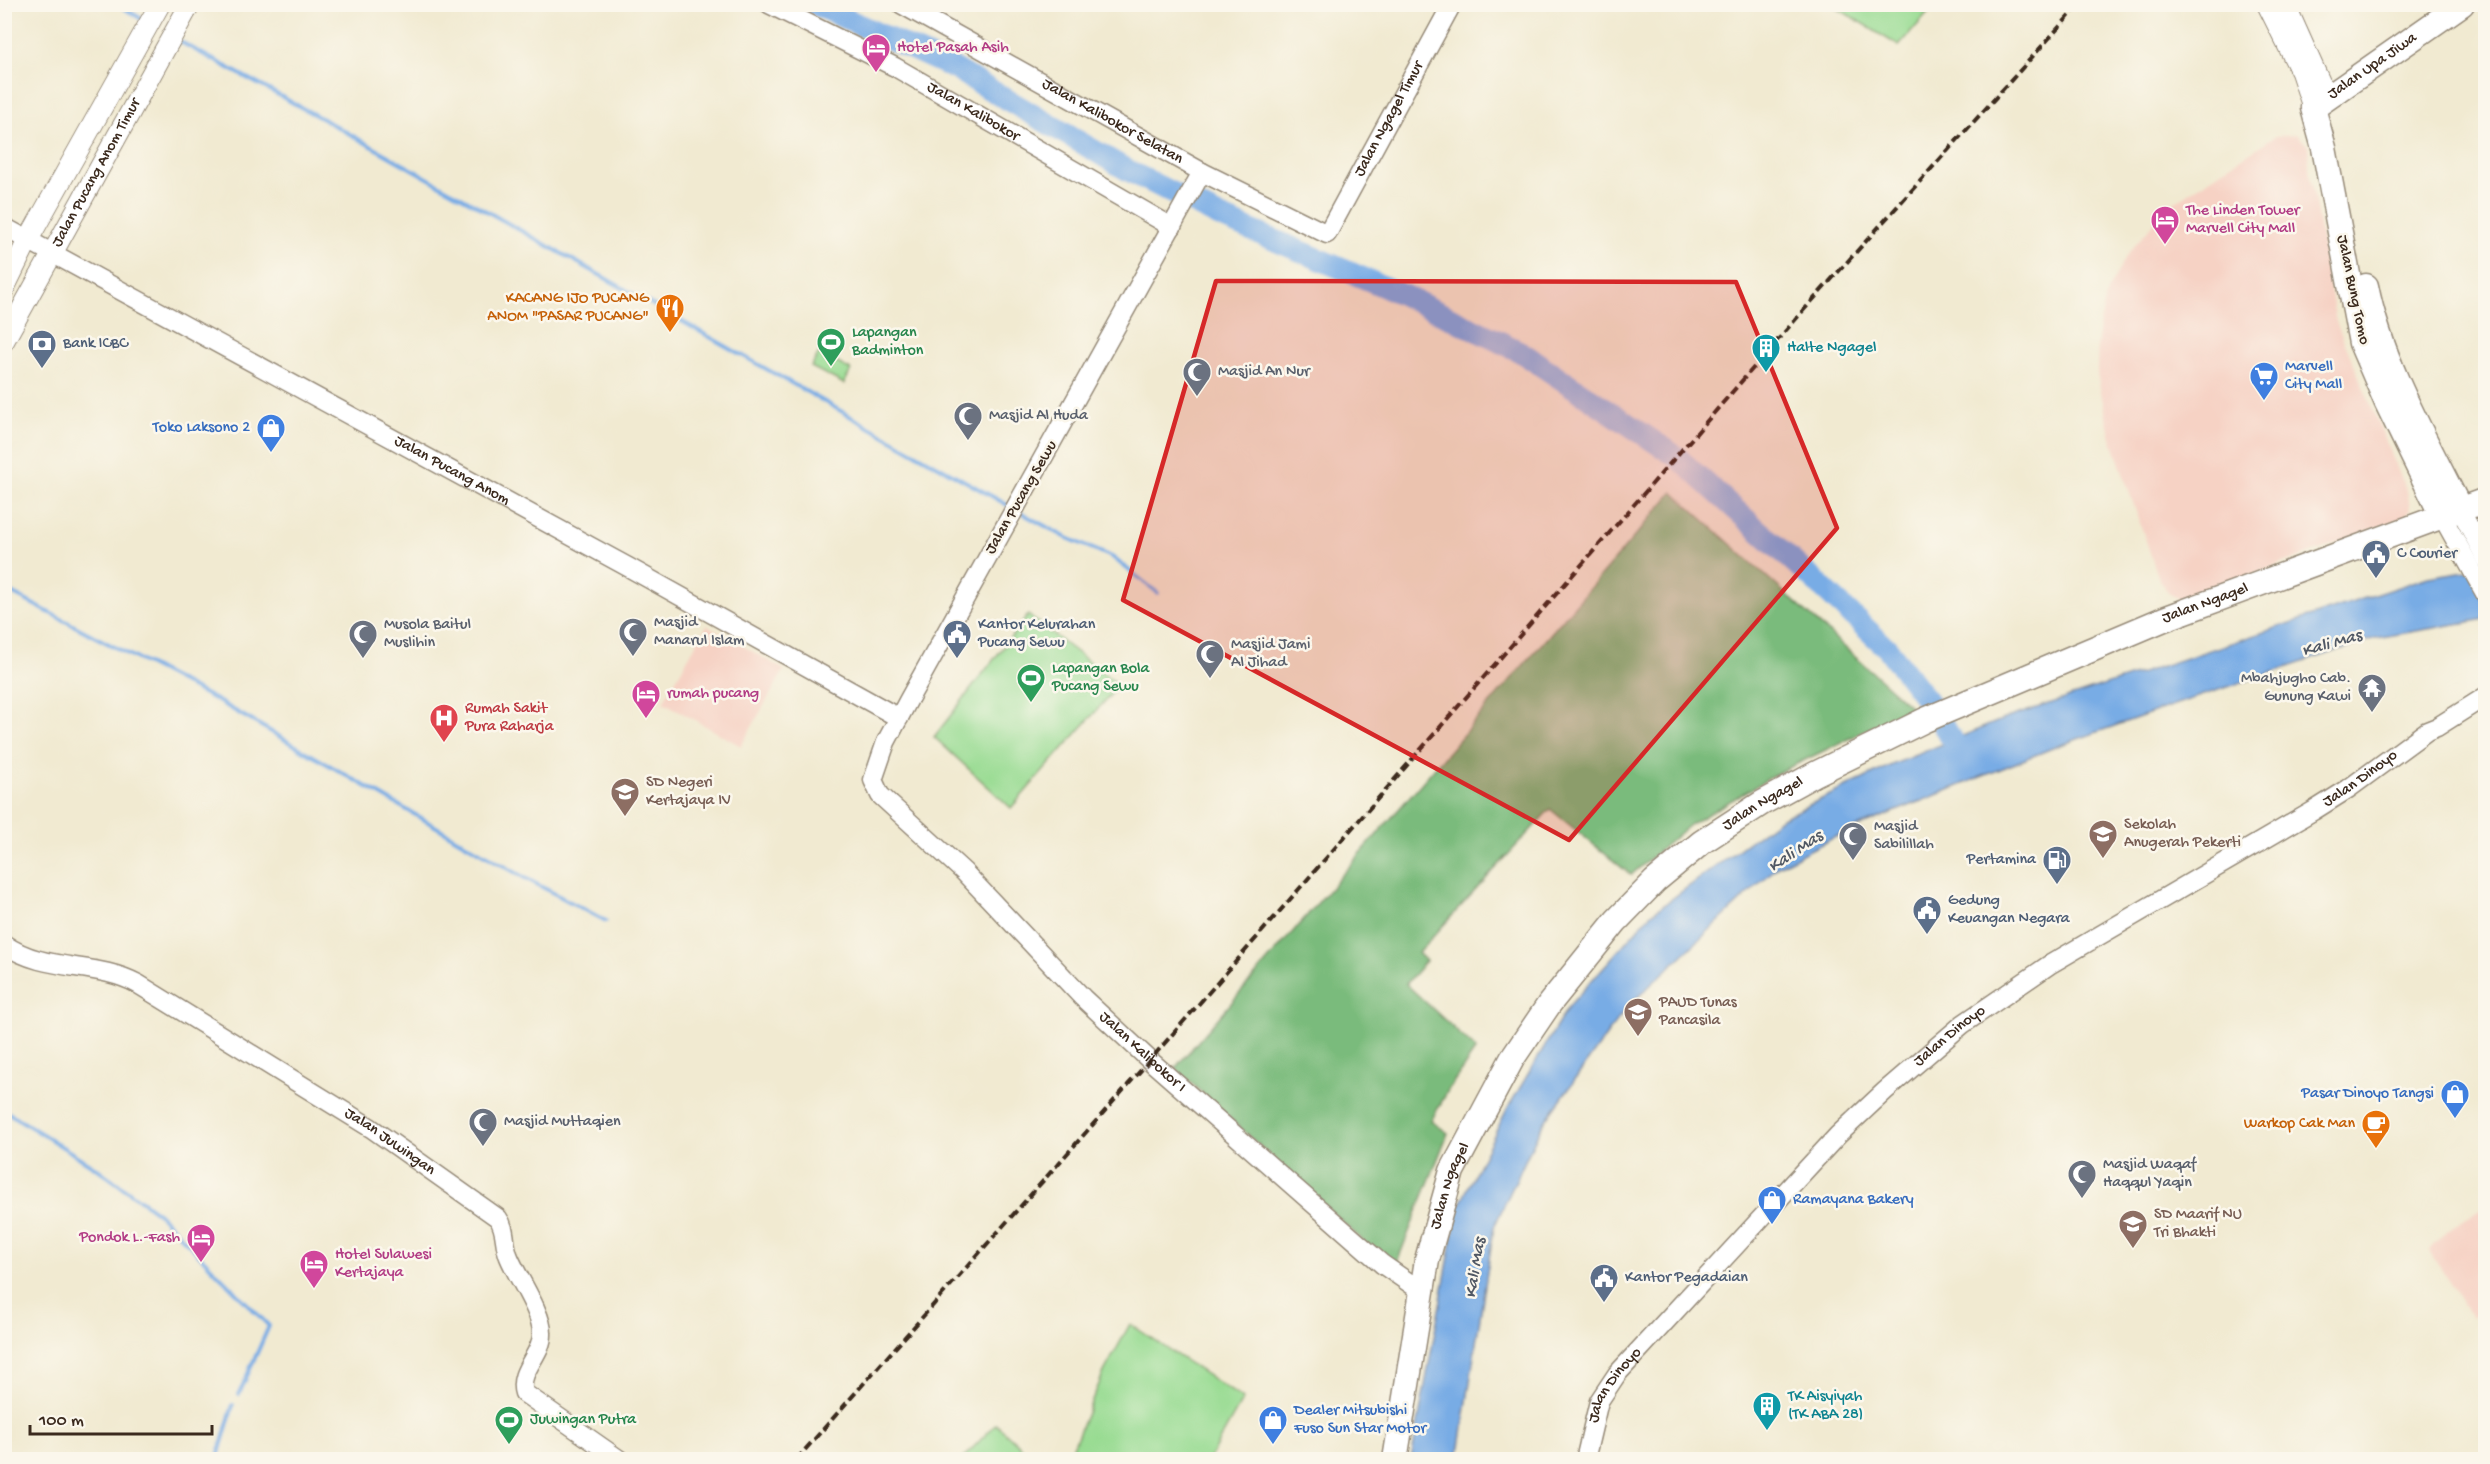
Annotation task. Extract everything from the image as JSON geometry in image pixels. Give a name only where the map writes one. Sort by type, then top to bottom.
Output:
[{"type":"highway","name":"Jalan Upa Jiwa","points":[[2320,103],[2462,4]]},
{"type":"highway","name":"Jalan Bung Tomo","points":[[2320,103],[2324,148],[2361,343],[2386,401],[2452,514]]},
{"type":"highway","name":"Jalan Ngagel","points":[[1395,1460],[1421,1291],[1444,1191],[1484,1107],[1550,1003],[1616,921],[1655,881],[1718,831],[1815,774],[1925,720],[2164,619],[2486,500]]},
{"type":"main road","name":"Jalan Pucang Anom Timur","points":[[4,341],[190,4]]},
{"type":"main road","name":"Jalan Bung Tomo","points":[[2267,4],[2301,72],[2320,103]]},
{"type":"main road","name":"Jalan Bung Tomo","points":[[2285,4],[2320,103]]},
{"type":"main road","name":"Jalan Pucang Anom Timur","points":[[4,289],[28,240],[157,9]]},
{"type":"street","name":"Jalan Kalibokor","points":[[769,4],[905,73],[1175,223]]},
{"type":"street","name":"Jalan Kalibokor Selatan","points":[[901,4],[1202,172],[1327,234]]},
{"type":"street","name":"Jalan Ngagel Timur","points":[[1327,234],[1452,4]]},
{"type":"street","name":"Jalan Pucang Sewu","points":[[880,795],[873,780],[873,774],[899,718],[1202,172]]},
{"type":"street","name":"Jalan Pucang Anom","points":[[4,227],[628,567],[899,718]]},
{"type":"street","name":"Jalan Bung Tomo","points":[[2452,514],[2477,556],[2486,595]]},
{"type":"street","name":"Jalan Dinoyo","points":[[2427,731],[2433,721],[2486,683]]},
{"type":"street","name":"Jalan Dinoyo","points":[[1585,1460],[1599,1401],[1617,1374],[1758,1218],[1885,1090],[1963,1024],[2049,964],[2313,812],[2427,731],[2486,696]]},
{"type":"street","name":"Jalan Kalibokor I","points":[[880,795],[964,872],[1083,998],[1154,1064],[1382,1264],[1421,1291]]},
{"type":"street","name":"Jalan Juwingan","points":[[4,944],[16,952],[40,961],[114,972],[138,984],[371,1128],[498,1218],[504,1226],[508,1256],[543,1334],[523,1379],[524,1393],[620,1460]]},
{"type":"highlighted area","points":[[1216,281],[1736,282],[1837,528],[1569,840],[1123,600]]},
{"type":"shaded area","points":[[2296,134],[2308,145],[2309,169],[2336,322],[2408,494],[2410,509],[2406,517],[2183,601],[2170,594],[2160,582],[2110,435],[2097,374],[2098,333],[2107,292],[2127,255],[2176,201],[2275,136]]},
{"type":"shaded area","points":[[707,625],[784,670],[741,746],[663,702]]},
{"type":"shaded area","points":[[2485,1207],[2485,1307],[2471,1317],[2429,1250],[2447,1230]]},
{"type":"green space","points":[[1832,5],[1935,5],[1899,46]]},
{"type":"green space","name":"Lapangan Badminton","points":[[819,353],[851,370],[844,384],[811,367]]},
{"type":"green space","points":[[1673,492],[1912,708],[1778,773],[1689,825],[1631,875],[1550,809],[1418,953],[1426,961],[1406,984],[1476,1049],[1450,1087],[1431,1121],[1448,1133],[1397,1262],[1387,1263],[1175,1068]]},
{"type":"green space","name":"Lapangan Bola Pucang Sewu","points":[[1028,615],[1119,685],[1011,808],[934,737]]},
{"type":"green space","points":[[1130,1324],[1243,1399],[1209,1459],[1068,1459],[1104,1372]]},
{"type":"green space","points":[[996,1424],[1034,1459],[967,1460],[964,1457]]},
{"type":"water","name":"Kali Mas","points":[[2485,568],[2485,619],[2376,638],[2185,701],[2055,747],[1847,831],[1778,866],[1626,1008],[1541,1127],[1494,1227],[1458,1459],[1411,1460],[1458,1208],[1506,1111],[1568,1007],[1650,915],[1780,819],[1894,764],[2004,719],[2428,577]]},
{"type":"waterway","points":[[117,4],[145,21]]},
{"type":"waterway","points":[[814,4],[955,69],[1129,171],[1220,217],[1401,294],[1521,352],[1677,457],[1816,582],[1887,648],[1926,699],[1968,764]]},
{"type":"waterway","points":[[177,40],[339,128],[1011,507]]},
{"type":"waterway","points":[[1020,512],[1065,537],[1112,557],[1158,593]]},
{"type":"waterway","points":[[4,589],[216,700],[525,878],[606,921]]},
{"type":"waterway","points":[[4,1110],[99,1170],[158,1213],[269,1326],[239,1394]]},
{"type":"waterway","points":[[217,1460],[233,1405]]},
{"type":"railway","points":[[796,1460],[1150,1060],[1802,312],[2080,4]]},
{"type":"place","name":"Hotel Pasah Asih","points":[[876,74]]},
{"type":"place","name":"The Linden Tower Marvell City Mall","points":[[2165,246]]},
{"type":"place","name":"KACANG IJO PUCANG ANOM \"PASAR PUCANG\"","points":[[670,334]]},
{"type":"place","name":"Lapangan Badminton","points":[[831,368]]},
{"type":"place","name":"Bank ICBC","points":[[42,370]]},
{"type":"place","name":"Halte Ngagel","points":[[1766,374]]},
{"type":"place","name":"Masjid An Nur","points":[[1197,398]]},
{"type":"place","name":"Marvell City Mall","points":[[2264,402]]},
{"type":"place","name":"Masjid Al Huda","points":[[968,442]]},
{"type":"place","name":"Toko Laksono 2","points":[[271,454]]},
{"type":"place","name":"C Courier","points":[[2376,580]]},
{"type":"place","name":"Masjid Manarul Islam","points":[[633,658]]},
{"type":"place","name":"Musola Baitul Muslihin","points":[[363,660]]},
{"type":"place","name":"Kantor Kelurahan Pucang Sewu","points":[[957,660]]},
{"type":"place","name":"Masjid Jami Al Jihad","points":[[1210,680]]},
{"type":"place","name":"Lapangan Bola Pucang Sewu","points":[[1031,704]]},
{"type":"place","name":"Mbahjugho Cab. Gunung Kawi","points":[[2372,714]]},
{"type":"place","name":"rumah pucang","points":[[646,720]]},
{"type":"place","name":"Rumah Sakit Pura Raharja","points":[[444,744]]},
{"type":"place","name":"SD Negeri Kertajaya IV","points":[[625,818]]},
{"type":"place","name":"Sekolah Anugerah Pekerti","points":[[2103,860]]},
{"type":"place","name":"Masjid Sabilillah","points":[[1853,862]]},
{"type":"place","name":"Pertamina","points":[[2057,886]]},
{"type":"place","name":"Gedung Keuangan Negara","points":[[1927,936]]},
{"type":"place","name":"PAUD Tunas Pancasila","points":[[1638,1038]]},
{"type":"place","name":"Pasar Dinoyo Tangsi","points":[[2455,1120]]},
{"type":"place","name":"Masjid Muttaqien","points":[[483,1148]]},
{"type":"place","name":"Warkop Cak Man","points":[[2376,1150]]},
{"type":"place","name":"Masjid Waqaf Haqqul Yaqin","points":[[2082,1200]]},
{"type":"place","name":"Ramayana Bakery","points":[[1772,1226]]},
{"type":"place","name":"SD Maarif NU Tri Bhakti","points":[[2133,1250]]},
{"type":"place","name":"Pondok L.-Fash","points":[[201,1264]]},
{"type":"place","name":"Hotel Sulawesi Kertajaya","points":[[314,1290]]},
{"type":"place","name":"Kantor Pegadaian","points":[[1604,1304]]},
{"type":"place","name":"TK Aisyiyah (TK ABA 28)","points":[[1767,1432]]},
{"type":"place","name":"Juwingan Putra","points":[[509,1446]]},
{"type":"place","name":"Dealer Mitsubishi Fuso Sun Star Motor","points":[[1273,1446]]}]
